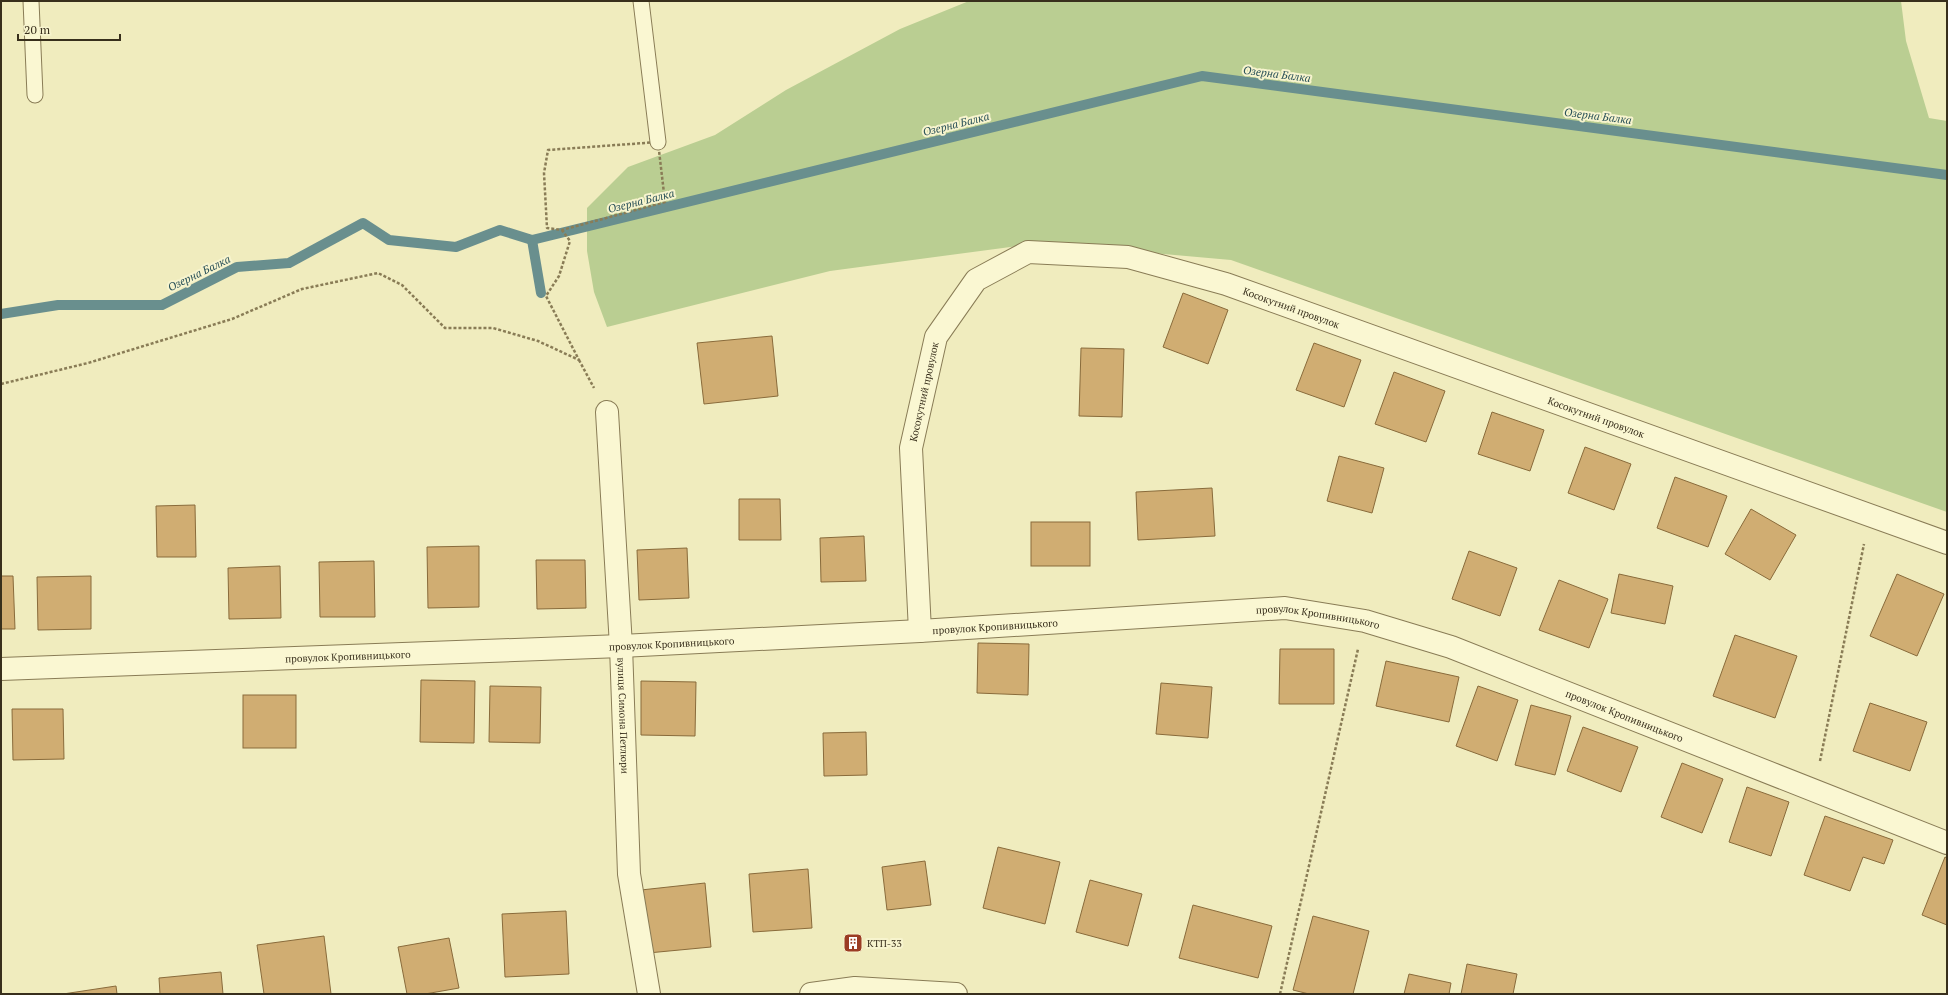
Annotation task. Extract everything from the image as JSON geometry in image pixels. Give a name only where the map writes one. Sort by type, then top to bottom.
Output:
[{"type":"street","name":"Косокутний провулок","points":[[920,631],[911,448],[936,337],[976,280],[1028,252],[1128,258],[1226,284],[1870,514],[1947,543]]},
{"type":"street","name":"вулиця Симона Петлюри","points":[[607,412],[622,646],[629,874],[649,994]]},
{"type":"street","name":"провулок Кропивницького","points":[[1,669],[622,646],[920,631],[1285,608],[1365,621],[1451,647],[1947,843]]},
{"type":"street","points":[[811,994],[855,988],[956,994]]},
{"type":"lane","points":[[31,1],[35,95]]},
{"type":"lane","points":[[641,1],[658,142]]},
{"type":"path","points":[[658,142],[665,202],[562,230],[547,228],[544,173],[548,150],[658,142]]},
{"type":"path","points":[[1,384],[88,363],[232,319],[302,289],[378,273],[402,285],[445,328],[493,328],[538,340],[579,360],[546,296],[560,276],[570,241],[562,230]]},
{"type":"path","points":[[1814,791],[1870,514]]},
{"type":"path","points":[[1280,994],[1365,621]]},
{"type":"green space","points":[[969,1],[1901,1],[1906,41],[1929,118],[1947,121],[1947,512],[1231,260],[1040,243],[830,271],[607,327],[594,292],[587,251],[587,208],[628,167],[715,135],[786,90],[900,29]]},
{"type":"building","points":[[1183,293],[1228,310],[1208,364],[1163,347]]},
{"type":"building","points":[[772,336],[778,396],[704,404],[697,343]]},
{"type":"building","points":[[1314,343],[1361,360],[1344,407],[1296,390]]},
{"type":"building","points":[[1081,348],[1124,349],[1122,417],[1079,416]]},
{"type":"building","points":[[1394,372],[1445,391],[1426,442],[1375,424]]},
{"type":"building","points":[[1492,412],[1544,430],[1530,471],[1478,454]]},
{"type":"building","points":[[1585,447],[1631,464],[1614,510],[1568,493]]},
{"type":"building","points":[[1339,456],[1384,468],[1372,513],[1327,501]]},
{"type":"building","points":[[1675,477],[1727,496],[1708,547],[1657,528]]},
{"type":"building","points":[[1212,488],[1215,536],[1138,540],[1136,492]]},
{"type":"building","points":[[739,499],[780,499],[781,540],[739,540]]},
{"type":"building","points":[[195,505],[196,557],[157,557],[156,506]]},
{"type":"building","points":[[1751,509],[1796,535],[1770,580],[1725,554]]},
{"type":"building","points":[[1031,522],[1090,522],[1090,566],[1031,566]]},
{"type":"building","points":[[864,536],[866,581],[821,582],[820,538]]},
{"type":"building","points":[[479,546],[479,607],[428,608],[427,547]]},
{"type":"building","points":[[687,548],[689,598],[639,600],[637,550]]},
{"type":"building","points":[[1469,551],[1517,568],[1500,616],[1452,599]]},
{"type":"building","points":[[536,560],[585,560],[586,608],[537,609]]},
{"type":"building","points":[[374,561],[375,617],[320,617],[319,562]]},
{"type":"building","points":[[280,566],[281,618],[229,619],[228,568]]},
{"type":"building","points":[[1619,574],[1673,586],[1665,624],[1611,613]]},
{"type":"building","points":[[1897,574],[1944,594],[1917,656],[1870,636]]},
{"type":"building","points":[[1,576],[13,576],[15,629],[1,629]]},
{"type":"building","points":[[91,576],[91,629],[38,630],[37,577]]},
{"type":"building","points":[[1559,580],[1608,599],[1589,648],[1539,630]]},
{"type":"building","points":[[1735,635],[1797,656],[1775,718],[1713,696]]},
{"type":"building","points":[[978,643],[1029,644],[1028,695],[977,693]]},
{"type":"building","points":[[1280,649],[1334,649],[1334,704],[1279,704]]},
{"type":"building","points":[[1386,661],[1459,677],[1449,722],[1376,706]]},
{"type":"building","points":[[421,680],[475,681],[474,743],[420,742]]},
{"type":"building","points":[[641,681],[696,682],[695,736],[641,735]]},
{"type":"building","points":[[1161,683],[1212,687],[1208,738],[1156,734]]},
{"type":"building","points":[[490,686],[541,687],[540,743],[489,742]]},
{"type":"building","points":[[1478,686],[1518,700],[1497,761],[1456,746]]},
{"type":"building","points":[[243,695],[296,695],[296,748],[243,748]]},
{"type":"building","points":[[1870,703],[1927,722],[1910,771],[1853,751]]},
{"type":"building","points":[[1531,705],[1571,716],[1555,775],[1515,765]]},
{"type":"building","points":[[12,709],[63,709],[64,759],[13,760]]},
{"type":"building","points":[[1583,727],[1638,747],[1621,792],[1567,771]]},
{"type":"building","points":[[866,732],[867,775],[824,776],[823,733]]},
{"type":"building","points":[[1682,763],[1723,779],[1702,833],[1661,817]]},
{"type":"building","points":[[1747,787],[1789,802],[1771,856],[1729,842]]},
{"type":"building","points":[[1825,816],[1893,840],[1884,864],[1863,857],[1850,891],[1804,875]]},
{"type":"building","points":[[998,847],[1060,862],[1045,924],[983,908]]},
{"type":"building","points":[[1945,857],[1947,858],[1947,925],[1922,915]]},
{"type":"building","points":[[925,861],[931,905],[887,910],[882,867]]},
{"type":"building","points":[[808,869],[812,928],[753,932],[749,874]]},
{"type":"building","points":[[1090,880],[1142,894],[1128,946],[1076,932]]},
{"type":"building","points":[[705,883],[711,947],[648,953],[641,890]]},
{"type":"building","points":[[1193,905],[1272,926],[1258,978],[1179,958]]},
{"type":"building","points":[[566,911],[569,974],[505,977],[502,914]]},
{"type":"building","points":[[1313,916],[1369,931],[1353,994],[1309,994],[1293,990]]},
{"type":"building","name":"КТП-33","points":[[860,935],[861,950],[847,951],[846,936]]},
{"type":"building","points":[[324,936],[331,994],[264,994],[257,945]]},
{"type":"building","points":[[449,938],[459,988],[425,994],[407,994],[398,947]]},
{"type":"building","points":[[1467,964],[1517,974],[1513,994],[1461,994]]},
{"type":"building","points":[[221,972],[223,994],[160,994],[159,978]]},
{"type":"building","points":[[1409,974],[1451,983],[1449,994],[1404,994]]},
{"type":"building","points":[[116,986],[117,994],[63,994]]},
{"type":"waterway","name":"Озерна Балка","points":[[1,314],[58,305],[162,305],[237,267],[289,263],[363,223],[389,240],[456,247],[500,230],[532,240],[1202,76],[1947,175]]},
{"type":"waterway","points":[[532,240],[541,293]]},
{"type":"place","name":"КТП-33","points":[[853,943]]}]
